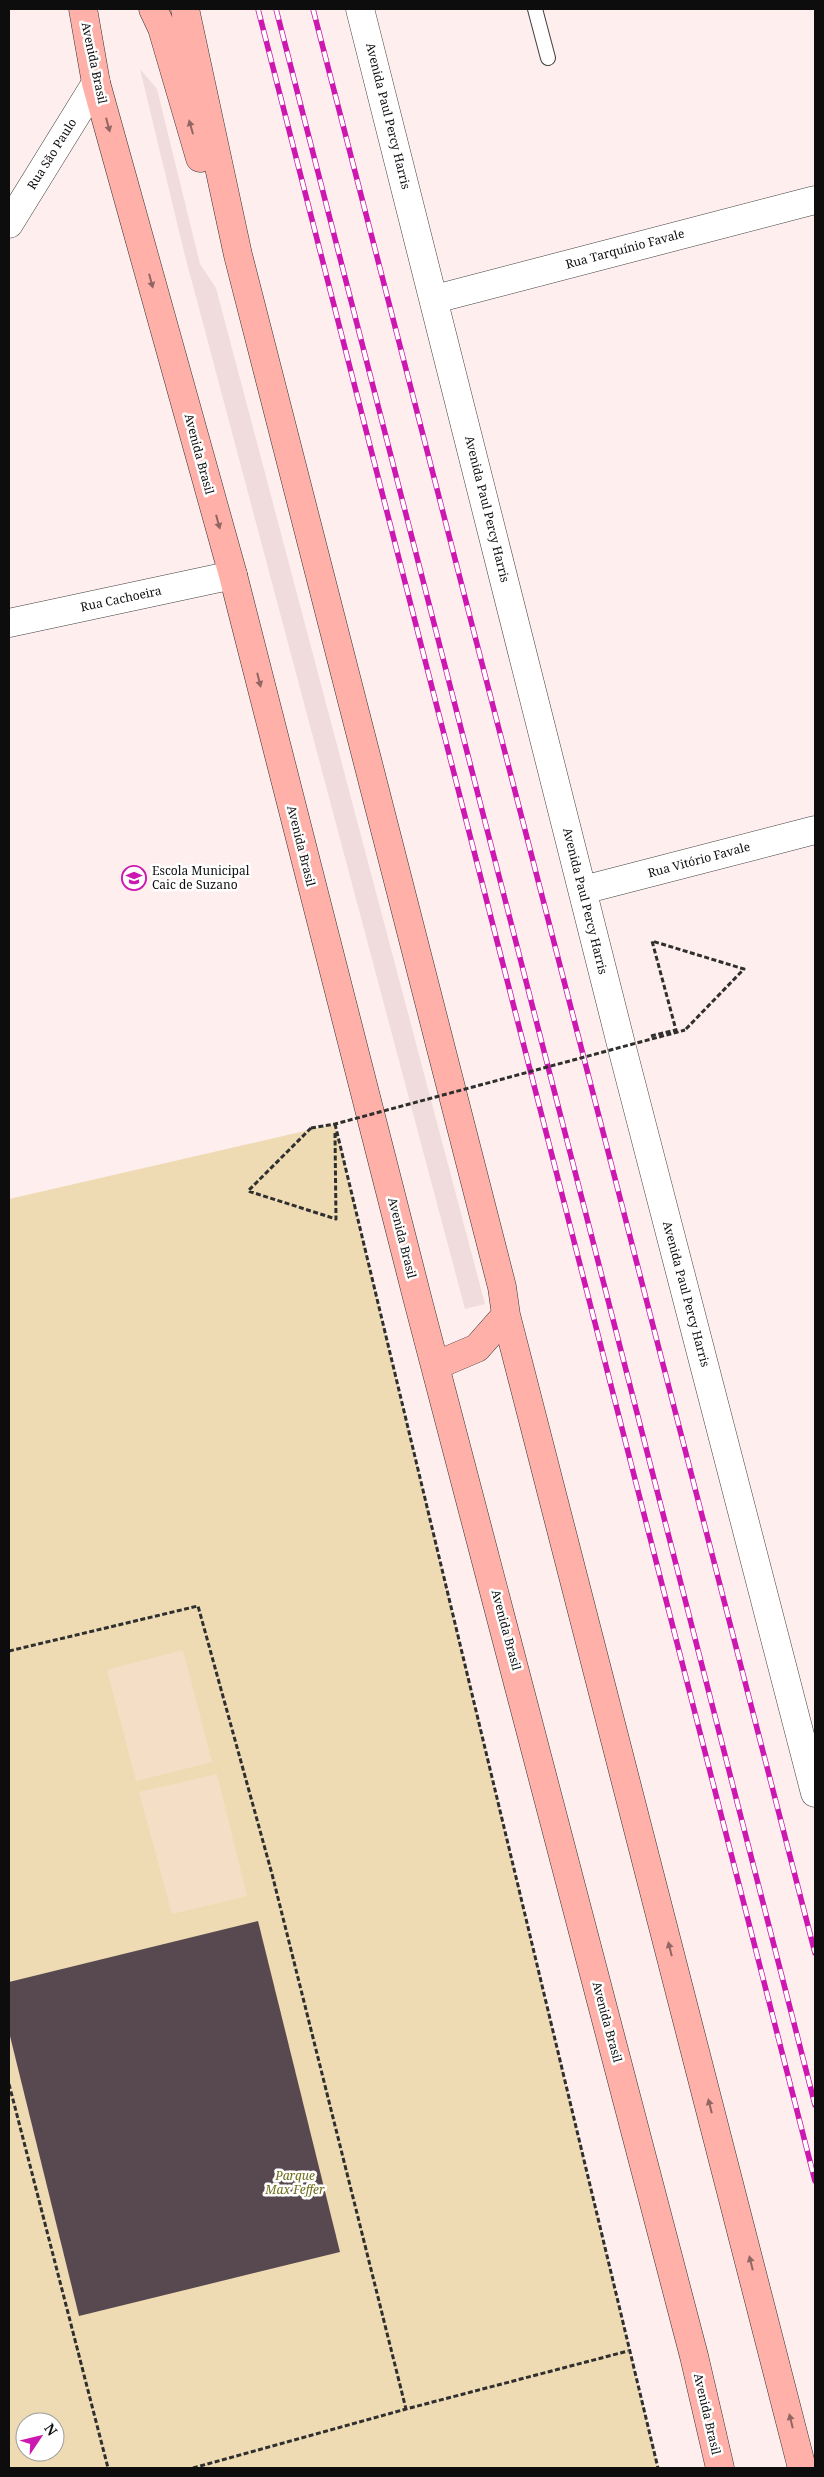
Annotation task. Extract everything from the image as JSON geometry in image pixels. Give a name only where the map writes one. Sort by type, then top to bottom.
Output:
[{"type":"main road","name":"Avenida Brasil","points":[[83,9],[96,83],[233,576],[416,1291],[437,1365],[686,2327],[720,2468]]},
{"type":"main road","points":[[153,9],[162,28],[208,189],[238,254]]},
{"type":"main road","points":[[185,9],[238,254],[492,1249],[506,1315],[802,2468]]},
{"type":"main road","points":[[437,1365],[477,1348],[506,1315]]},
{"type":"street","name":"Avenida Paul Percy Harris","points":[[360,9],[435,299],[583,890],[815,1793]]},
{"type":"street","name":"Rua São Paulo","points":[[9,224],[96,83]]},
{"type":"street","name":"Rua Tarquínio Favale","points":[[435,299],[815,200]]},
{"type":"street","name":"Rua Cachoeira","points":[[9,623],[233,576]]},
{"type":"street","name":"Rua Vitório Favale","points":[[583,890],[815,830]]},
{"type":"lane","points":[[534,9],[548,58]]},
{"type":"path","points":[[335,1124],[336,1219],[248,1192],[311,1128],[335,1124],[685,1030],[744,969],[652,941],[676,1030]]},
{"type":"path","points":[[335,1124],[628,2351],[658,2468]]},
{"type":"path","points":[[9,1651],[198,1606],[272,1874],[406,2409]]},
{"type":"path","points":[[9,2084],[108,2468]]},
{"type":"path","points":[[193,2468],[406,2409],[628,2351]]},
{"type":"green space","name":"Parque Max Feffer","points":[[335,1124],[658,2468],[9,2468],[9,1199]]},
{"type":"shaded area","points":[[140,69],[157,89],[200,264],[216,288],[485,1304],[465,1309],[184,252]]},
{"type":"shaded area","points":[[183,1650],[212,1762],[136,1781],[107,1670]]},
{"type":"shaded area","points":[[217,1774],[247,1896],[172,1914],[139,1792]]},
{"type":"building","points":[[258,1921],[340,2252],[79,2316],[9,2032],[9,1982]]},
{"type":"railway","points":[[258,9],[815,2181]]},
{"type":"railway","points":[[276,9],[815,2105]]},
{"type":"railway","points":[[313,9],[815,1953]]},
{"type":"place","name":"Escola Municipal Caic de Suzano","points":[[134,878]]}]
